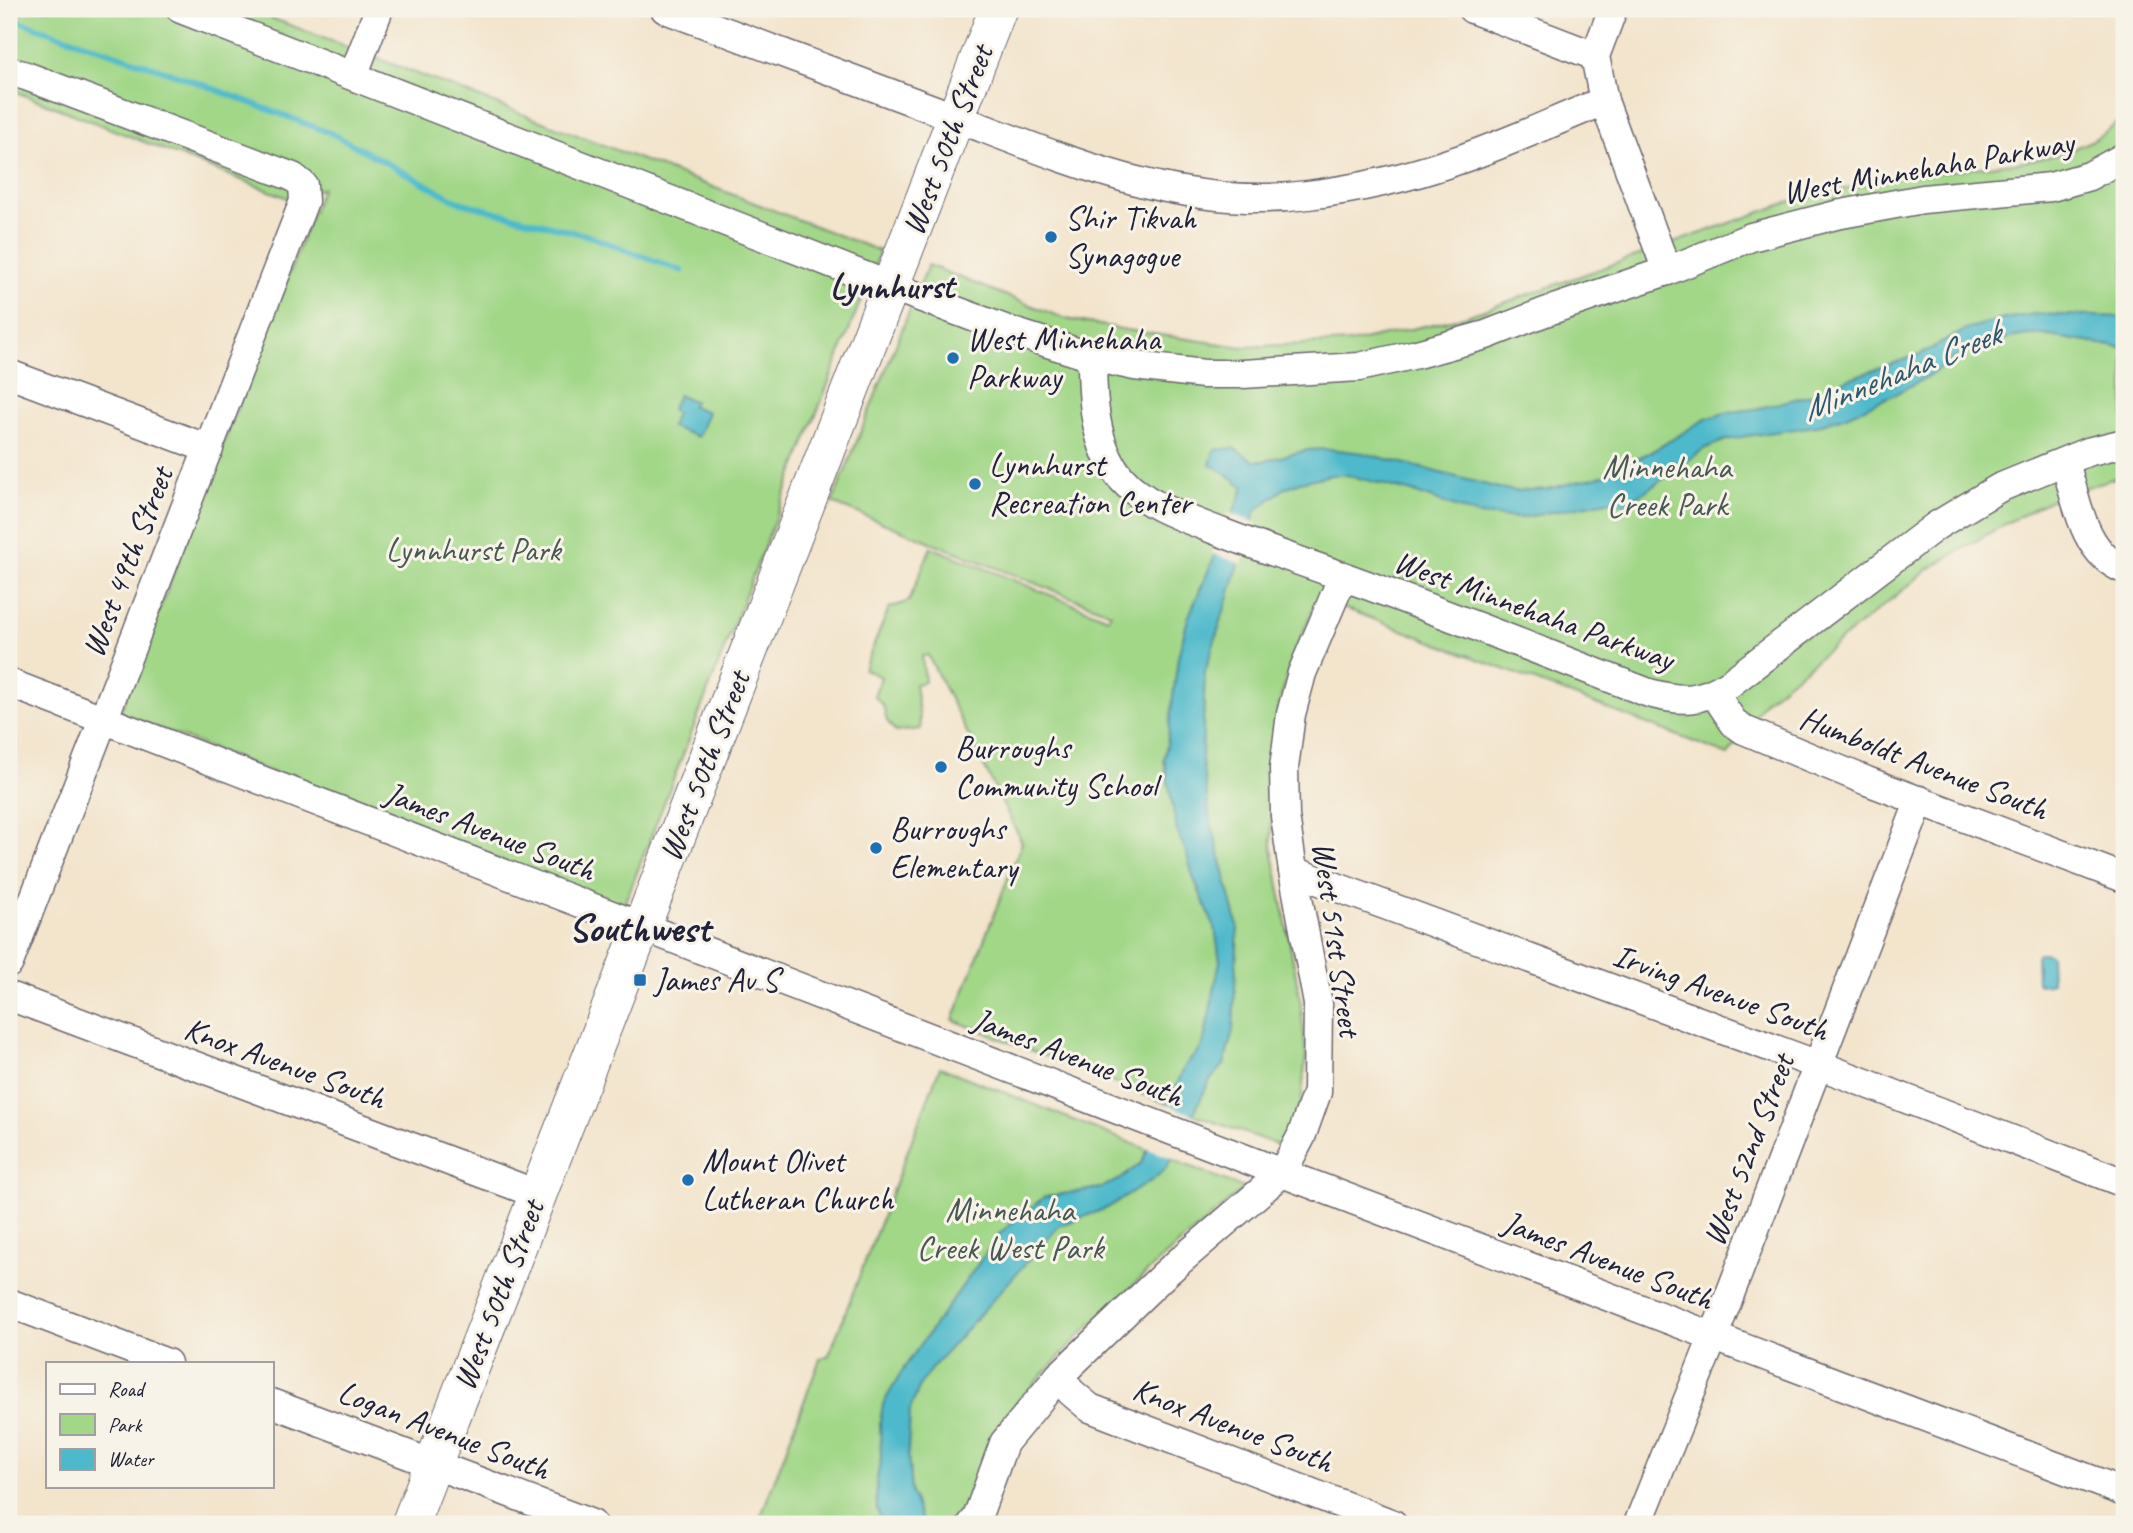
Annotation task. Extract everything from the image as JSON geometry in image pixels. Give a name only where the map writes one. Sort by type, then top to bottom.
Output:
[{"type":"main road","name":"West 50th Street","points":[[410,1524],[998,9]]},
{"type":"street","name":"West Minnehaha Parkway","points":[[181,9],[890,286],[1051,345],[1135,366],[1204,374],[1359,367],[1417,355],[1486,335],[1667,271],[1751,237],[1836,215],[1923,199],[2051,187],[2089,176],[2124,157]]},
{"type":"street","points":[[353,76],[379,9]]},
{"type":"street","points":[[665,9],[1066,160],[1142,183],[1213,195],[1308,195],[1392,179],[1453,162],[1604,101]]},
{"type":"street","points":[[1472,9],[1595,56]]},
{"type":"street","points":[[1614,9],[1595,56],[1604,101],[1667,271]]},
{"type":"street","name":"West 49th Street","points":[[9,71],[293,177],[303,186],[304,201],[9,963]]},
{"type":"street","name":"West Minnehaha Parkway","points":[[1092,357],[1097,421],[1104,445],[1115,470],[1142,497],[1197,523],[1273,552],[1649,692],[1684,700],[1714,693],[1754,666],[1936,526],[1999,488],[2087,452],[2124,443]]},
{"type":"street","points":[[9,374],[209,449]]},
{"type":"street","points":[[2065,462],[2085,528],[2097,549],[2124,569]]},
{"type":"street","name":"West 51st Street","points":[[972,1524],[1004,1443],[1059,1376],[1166,1273],[1282,1173],[1301,1137],[1317,1092],[1318,1004],[1285,816],[1284,768],[1291,713],[1302,673],[1343,576]]},
{"type":"street","name":"James Avenue South","points":[[9,683],[1282,1173],[2124,1492]]},
{"type":"street","name":"Humboldt Avenue South","points":[[1714,693],[1734,723],[1744,730],[2124,878]]},
{"type":"street","name":"West 52nd Street","points":[[1638,1524],[1819,1066],[1920,800]]},
{"type":"street","name":"Irving Avenue South","points":[[1293,871],[1819,1066],[2124,1183]]},
{"type":"street","name":"Knox Avenue South","points":[[9,996],[537,1194]]},
{"type":"street","points":[[9,1303],[164,1362]]},
{"type":"street","name":"Knox Avenue South","points":[[1059,1376],[1071,1392],[1090,1408],[1393,1524]]},
{"type":"street","name":"Logan Avenue South","points":[[273,1404],[592,1524]]},
{"type":"green space","name":"Lynnhurst Park","points":[[9,9],[248,9],[880,251],[624,903],[611,904],[120,713],[322,188],[290,199],[9,89]]},
{"type":"green space","name":"Minnehaha Creek Park","points":[[2124,119],[2124,475],[2056,497],[1930,568],[1765,701],[1728,755],[1355,612],[1317,600],[1294,653],[1279,704],[1270,775],[1272,848],[1300,998],[1306,1055],[1301,1103],[1281,1146],[953,1020],[1022,842],[928,655],[922,656],[925,682],[915,684],[921,729],[896,732],[887,721],[883,705],[874,696],[881,677],[864,669],[889,608],[909,601],[931,547],[1108,618],[1111,613],[832,503],[928,265],[1066,319],[1242,347],[1354,342],[1464,317],[1792,201],[1899,177],[2022,162],[2061,154],[2093,140]]},
{"type":"green space","name":"Minnehaha Creek West Park","points":[[940,1067],[1244,1188],[1156,1264],[1080,1335],[1034,1384],[993,1432],[970,1498],[949,1524],[758,1524],[820,1359],[829,1355]]},
{"type":"water","name":"Minnehaha Creek","points":[[2035,314],[2124,317],[2124,348],[2043,335],[1994,341],[1958,355],[1929,376],[1846,416],[1816,426],[1726,440],[1704,449],[1652,487],[1623,504],[1607,501],[1521,518],[1478,515],[1416,493],[1347,475],[1331,475],[1285,488],[1256,510],[1205,672],[1202,760],[1209,813],[1238,927],[1233,1030],[1224,1065],[1210,1080],[1167,1167],[1154,1179],[1107,1208],[1059,1226],[930,1370],[920,1385],[910,1410],[908,1451],[911,1492],[923,1524],[883,1524],[877,1510],[876,1484],[881,1458],[880,1422],[883,1404],[904,1368],[1000,1233],[1044,1197],[1100,1188],[1121,1179],[1142,1162],[1186,1064],[1200,1050],[1204,1040],[1220,961],[1215,928],[1177,831],[1164,759],[1178,657],[1188,618],[1244,487],[1210,465],[1214,450],[1234,448],[1254,461],[1264,461],[1307,450],[1329,449],[1363,453],[1499,488],[1516,491],[1547,489],[1605,475],[1706,419],[1814,394],[1848,379],[1921,354],[1969,328]]},
{"type":"water","points":[[678,395],[694,401],[692,406],[708,412],[698,437],[671,427],[676,413],[671,410]]},
{"type":"water","points":[[2038,953],[2051,956],[2052,982],[2049,984],[2039,985],[2037,982]]},
{"type":"pier","points":[[1229,513],[1256,523],[1242,564],[1212,553]]},
{"type":"pier","points":[[1166,1104],[1196,1116],[1175,1159],[1145,1148]]},
{"type":"waterway","points":[[9,18],[180,76],[333,134],[459,202],[589,236],[682,271]]},
{"type":"place","name":"Shir Tikvah Synagogue","points":[[1051,237]]},
{"type":"place","name":"West Minnehaha Parkway","points":[[953,358]]},
{"type":"place","name":"Lynnhurst Recreation Center","points":[[975,484]]},
{"type":"place","name":"Burroughs Community School","points":[[941,767]]},
{"type":"place","name":"Burroughs Elementary","points":[[876,848]]},
{"type":"place","name":"James Av S","points":[[640,980]]},
{"type":"place","name":"Mount Olivet Lutheran Church","points":[[688,1180]]},
{"type":"district","name":"Lynnhurst","points":[[892,286]]},
{"type":"district","name":"Southwest","points":[[639,928]]}]
